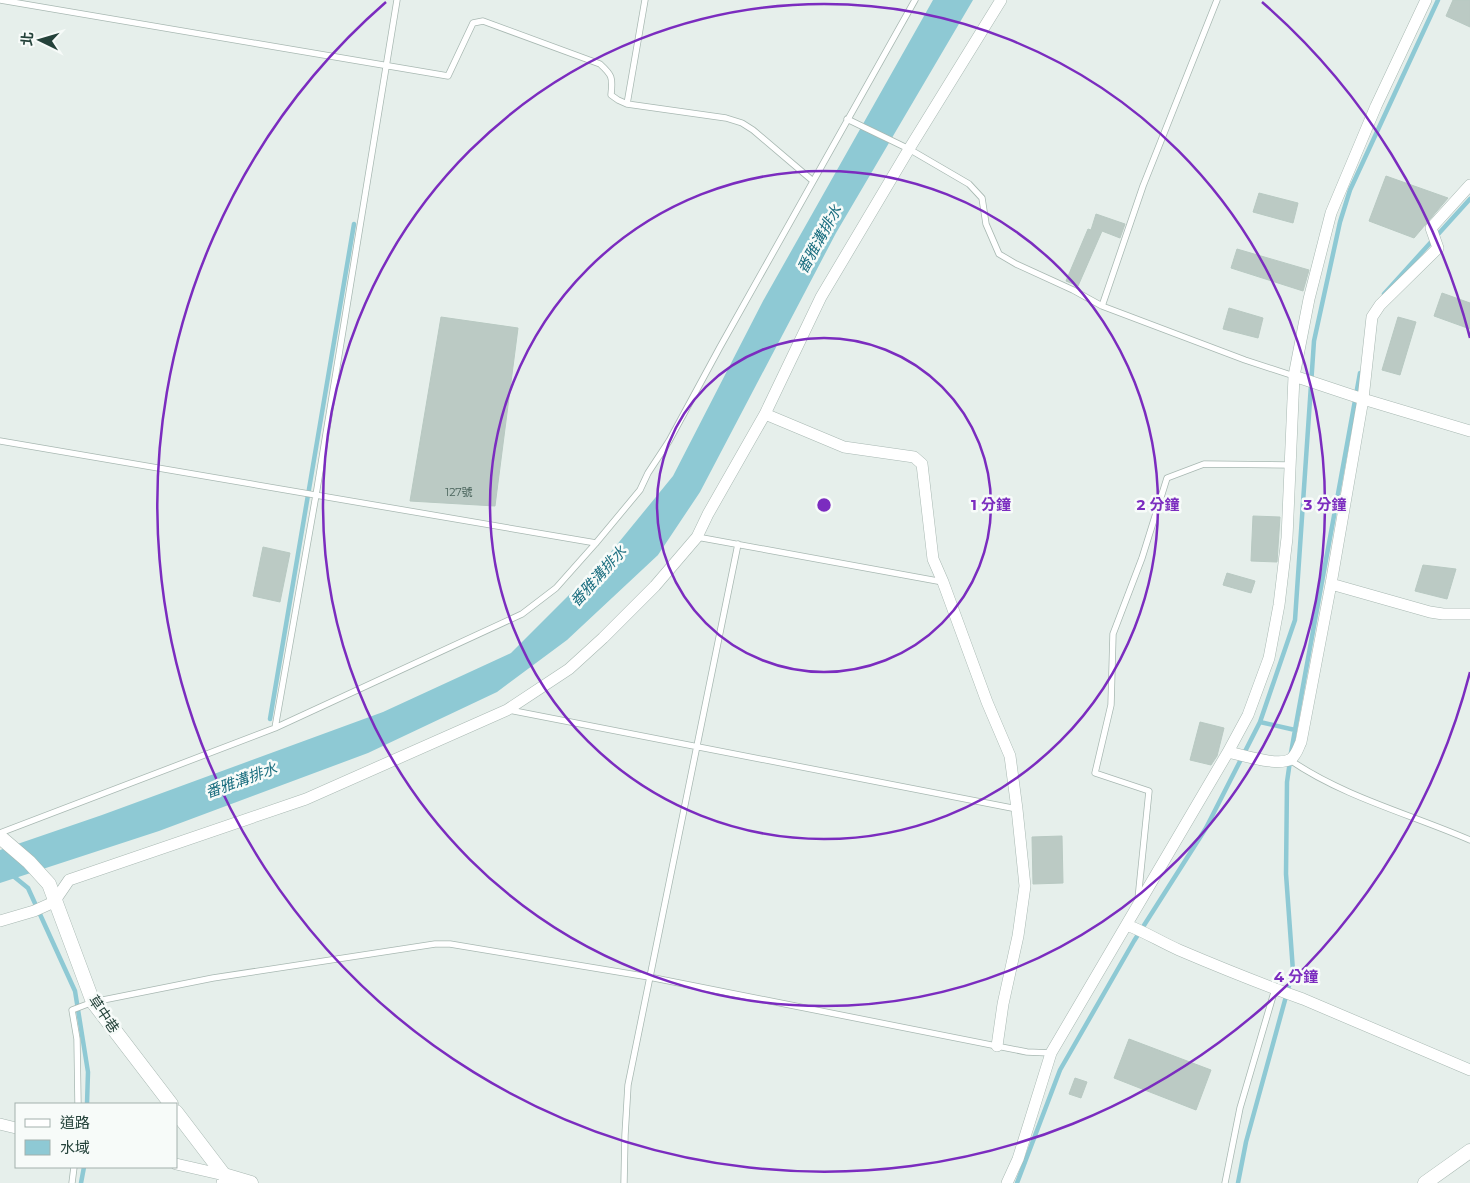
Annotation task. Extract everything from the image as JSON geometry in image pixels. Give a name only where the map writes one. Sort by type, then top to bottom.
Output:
[{"type":"street","points":[[0,921],[34,911],[54,902],[69,880],[306,799],[507,710],[568,669],[603,638],[655,586],[697,537],[764,414],[822,297],[909,149],[1001,0]]},
{"type":"street","points":[[1007,1183],[1018,1159],[1051,1053],[1131,926],[1138,906],[1248,716],[1269,658],[1279,605],[1287,538],[1294,376],[1309,299],[1332,213],[1376,106],[1426,0]]},
{"type":"street","points":[[1228,752],[1274,762],[1290,760],[1297,752],[1331,584],[1362,399],[1372,317],[1380,305],[1438,248],[1431,228],[1470,185]]},
{"type":"street","points":[[1294,376],[1362,399],[1470,431]]},
{"type":"street","points":[[764,414],[844,447],[914,456],[922,464],[933,559],[944,582],[987,702],[1010,756],[1017,809],[1025,886],[1018,936],[1002,1004],[997,1046]]},
{"type":"street","points":[[1331,584],[1430,612],[1470,614]]},
{"type":"street","name":"草中巷","points":[[0,837],[29,862],[49,884],[54,902],[93,1002],[170,1103]]},
{"type":"street","points":[[1131,926],[1177,949],[1312,1002],[1470,1070]]},
{"type":"street","points":[[178,1115],[223,1179]]},
{"type":"street","points":[[0,1124],[15,1128]]},
{"type":"street","points":[[1425,1183],[1470,1152]]},
{"type":"street","points":[[178,1165],[223,1179],[251,1183]]},
{"type":"lane","points":[[0,0],[448,76],[474,22],[483,21],[600,64],[610,74],[613,82],[611,94],[628,104],[726,118],[742,124],[752,130],[813,181]]},
{"type":"lane","points":[[275,728],[316,495],[397,0]]},
{"type":"lane","points":[[628,104],[645,0]]},
{"type":"lane","points":[[0,833],[275,728],[522,614],[556,588],[640,490],[648,473],[670,441],[847,119],[915,0]]},
{"type":"lane","points":[[1102,306],[1143,186],[1217,0]]},
{"type":"lane","points":[[847,119],[909,149],[969,184],[982,198],[986,224],[999,254],[1016,264],[1073,290],[1102,306],[1294,376]]},
{"type":"lane","points":[[0,440],[596,543]]},
{"type":"lane","points":[[1138,906],[1148,791],[1095,773],[1111,705],[1113,634],[1142,558],[1167,478],[1204,464],[1289,465]]},
{"type":"lane","points":[[697,537],[944,582]]},
{"type":"lane","points":[[624,1183],[624,1135],[628,1085],[738,544]]},
{"type":"lane","points":[[507,710],[1017,809]]},
{"type":"lane","points":[[1290,760],[1342,790],[1470,840]]},
{"type":"lane","points":[[78,1103],[77,1039],[72,1010],[93,1002],[212,978],[435,944],[450,944],[649,977],[1027,1052],[1051,1053]]},
{"type":"lane","points":[[1224,1183],[1240,1108],[1275,989]]},
{"type":"lane","points":[[72,1183],[74,1168]]},
{"type":"water","name":"番雅溝排水","points":[[933,0],[973,0],[836,233],[700,492],[658,555],[567,640],[497,692],[368,753],[159,831],[0,883],[0,850],[102,815],[383,712],[511,653],[606,558],[673,476],[763,301]]},
{"type":"building","points":[[1453,0],[1470,0],[1470,27],[1446,16]]},
{"type":"building","points":[[1386,176],[1448,198],[1414,238],[1369,221]]},
{"type":"building","points":[[1259,193],[1298,203],[1293,223],[1253,212]]},
{"type":"building","points":[[1096,214],[1125,224],[1120,238],[1102,231],[1078,286],[1066,281],[1088,229],[1091,230]]},
{"type":"building","points":[[1237,249],[1309,270],[1303,291],[1231,268]]},
{"type":"building","points":[[1442,293],[1470,303],[1470,329],[1434,316]]},
{"type":"building","points":[[1229,308],[1263,318],[1258,338],[1223,329]]},
{"type":"building","points":[[441,317],[518,328],[495,506],[410,501]]},
{"type":"building","points":[[1398,317],[1416,322],[1400,375],[1382,370]]},
{"type":"building","points":[[1253,516],[1280,517],[1277,562],[1251,561]]},
{"type":"building","points":[[263,547],[290,553],[280,602],[253,596]]},
{"type":"building","points":[[1423,565],[1456,569],[1447,599],[1415,591]]},
{"type":"building","points":[[1227,573],[1255,581],[1251,593],[1223,585]]},
{"type":"building","points":[[1200,722],[1224,728],[1217,756],[1211,765],[1190,760]]},
{"type":"building","points":[[1062,836],[1063,883],[1033,884],[1032,837]]},
{"type":"building","points":[[1129,1039],[1211,1070],[1196,1110],[1114,1078]]},
{"type":"building","points":[[1075,1078],[1087,1082],[1081,1098],[1069,1094]]},
{"type":"waterway","points":[[1017,1183],[1060,1070],[1134,941],[1206,828],[1260,722],[1295,620],[1314,341],[1340,222],[1350,190],[1438,0]]},
{"type":"waterway","points":[[1384,294],[1470,199]]},
{"type":"waterway","points":[[270,719],[354,224]]},
{"type":"waterway","points":[[1260,722],[1295,730],[1360,373]]},
{"type":"waterway","points":[[1291,753],[1295,730]]},
{"type":"waterway","points":[[1238,1183],[1246,1142],[1293,971],[1286,874],[1287,782],[1290,761]]},
{"type":"waterway","points":[[12,875],[28,888],[75,991],[88,1072],[87,1103]]},
{"type":"waterway","points":[[81,1183],[84,1168]]}]
